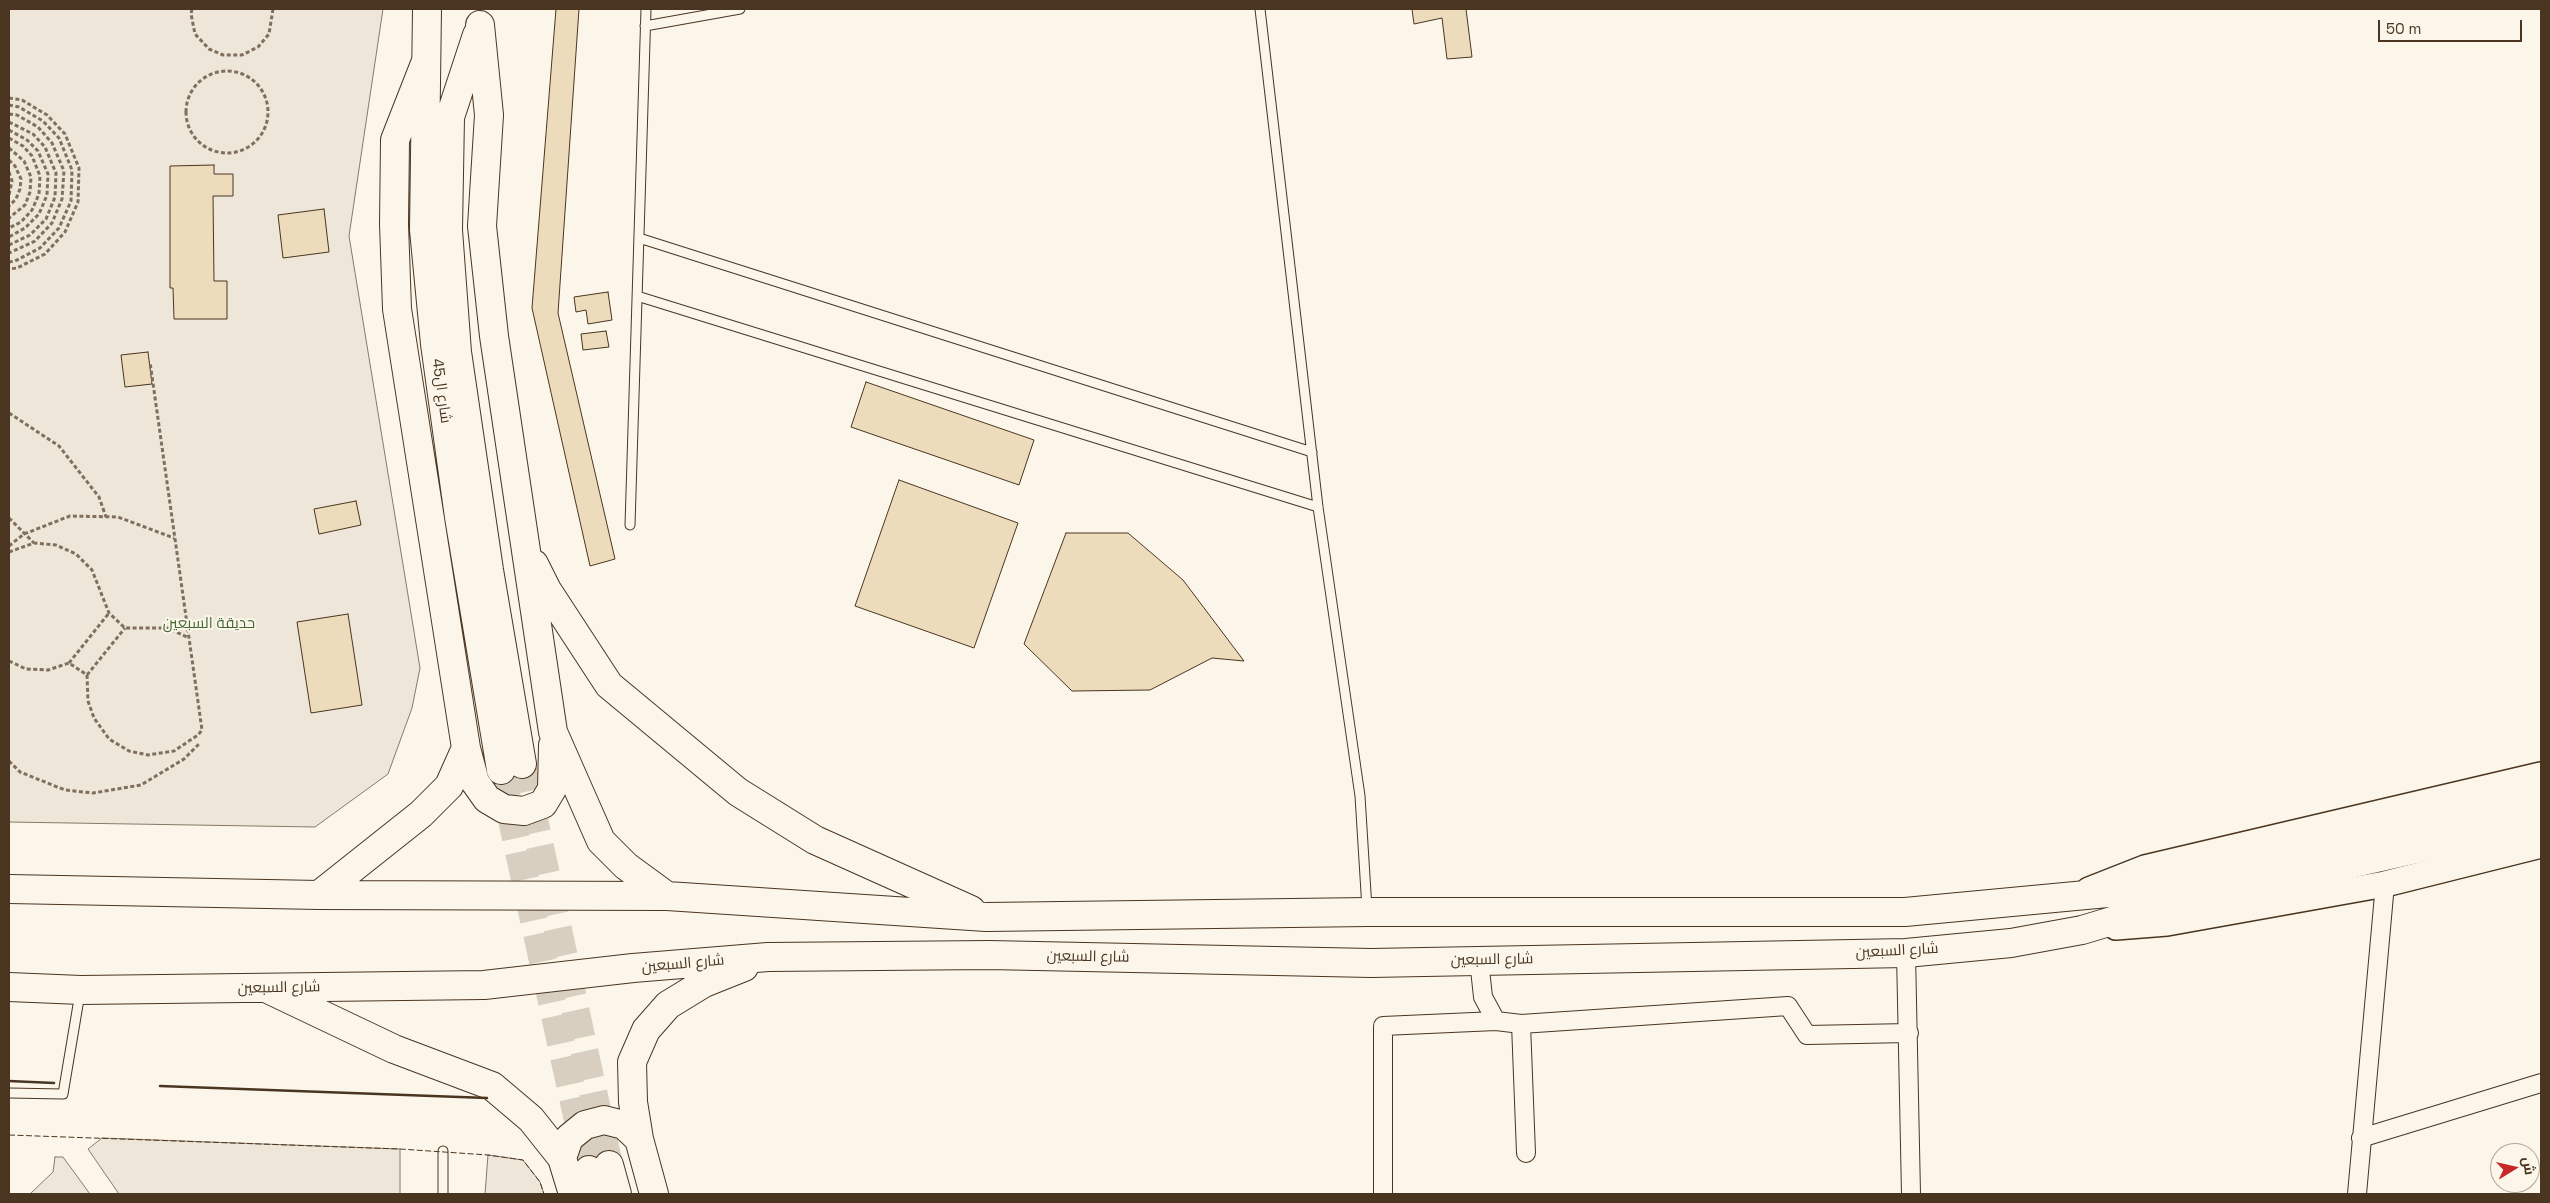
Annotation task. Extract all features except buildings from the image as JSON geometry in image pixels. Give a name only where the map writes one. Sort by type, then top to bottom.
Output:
[{"type":"main road","name":"شارع ال45","points":[[427,9],[424,230],[434,344],[459,517],[512,767],[489,570],[457,352],[448,230],[450,117],[481,17]]},
{"type":"main road","points":[[426,61],[395,140],[394,224],[397,308],[466,748],[475,782],[486,799],[504,809],[524,811],[543,804],[552,789],[553,732],[494,336],[482,226],[488,116],[481,17]]},
{"type":"main road","points":[[524,545],[547,590],[609,685],[738,792],[815,840],[986,917]]},
{"type":"main road","points":[[553,732],[600,841],[626,866],[667,896]]},
{"type":"main road","points":[[319,895],[421,814],[438,798],[449,786],[466,748]]},
{"type":"main road","points":[[2070,898],[2145,868],[2541,775]]},
{"type":"main road","points":[[2156,897],[2541,799]]},
{"type":"main road","points":[[9,889],[319,895],[667,896],[986,917],[1368,912],[1905,912],[2070,898],[2156,897],[2541,821]]},
{"type":"main road","points":[[2082,930],[2167,922],[2385,884],[2541,845]]},
{"type":"main road","name":"شارع السبعين","points":[[9,987],[81,990],[484,985],[633,968],[768,957],[989,955],[1371,963],[1906,953],[2011,943],[2082,930],[2156,897]]},
{"type":"main road","points":[[654,1194],[639,1139],[633,1102],[632,1062],[646,1030],[668,1005],[704,983],[768,957]]},
{"type":"main road","points":[[264,987],[394,1049],[492,1086],[531,1120],[562,1158],[573,1194]]},
{"type":"main road","points":[[562,1158],[569,1138],[584,1125],[591,1123],[604,1120],[624,1125],[639,1139]]},
{"type":"main road","points":[[598,1177],[618,1194]]},
{"type":"street","points":[[2357,1194],[2385,884]]},
{"type":"street","points":[[1906,953],[1911,1194]]},
{"type":"street","points":[[1479,960],[1483,997],[1496,1021]]},
{"type":"street","points":[[1383,1194],[1383,1026],[1496,1021],[1521,1024],[1788,1006],[1807,1035],[1909,1033]]},
{"type":"street","points":[[1521,1024],[1526,1153]]},
{"type":"street","points":[[2361,1138],[2541,1083]]},
{"type":"lane","points":[[630,525],[646,9]]},
{"type":"lane","points":[[646,26],[740,9]]},
{"type":"lane","points":[[1260,9],[1318,506],[1360,796],[1368,912]]},
{"type":"lane","points":[[639,238],[1312,452]]},
{"type":"lane","points":[[637,296],[1318,506]]},
{"type":"lane","points":[[9,1093],[63,1094],[81,990]]},
{"type":"lane","points":[[442,1194],[443,1151]]},
{"type":"path","points":[[192,9],[191,14],[196,34],[209,49],[223,55],[242,55],[258,47],[269,34],[273,9]]},
{"type":"path","points":[[219,70],[243,73],[255,81],[262,90],[268,104],[264,131],[253,144],[236,153],[217,153],[203,147],[189,131],[184,111],[190,91],[204,76],[219,70]]},
{"type":"path","points":[[9,98],[22,100],[47,115],[65,134],[79,168],[78,202],[65,232],[45,254],[17,268],[9,268]]},
{"type":"path","points":[[9,106],[20,107],[43,121],[59,138],[72,170],[71,201],[59,228],[40,248],[15,261],[9,262]]},
{"type":"path","points":[[9,114],[17,115],[38,128],[52,143],[64,172],[62,199],[52,223],[35,241],[9,253]]},
{"type":"path","points":[[9,122],[33,134],[39,140],[45,147],[56,173],[55,197],[46,219],[30,235],[9,245]]},
{"type":"path","points":[[9,130],[27,140],[38,152],[48,174],[47,196],[39,214],[26,228],[9,237]]},
{"type":"path","points":[[9,138],[23,146],[32,156],[40,176],[39,194],[32,210],[21,222],[9,228]]},
{"type":"path","points":[[9,148],[24,161],[31,177],[30,192],[25,205],[9,218]]},
{"type":"path","points":[[9,160],[15,166],[21,179],[16,199],[9,206]]},
{"type":"path","points":[[9,172],[12,181],[9,195]]},
{"type":"path","points":[[125,628],[87,675],[88,701],[94,718],[109,739],[128,751],[148,755],[174,751],[198,735],[202,730],[150,362]]},
{"type":"path","points":[[9,413],[59,446],[99,497],[106,517]]},
{"type":"path","points":[[9,546],[24,534],[70,516],[118,517],[175,538]]},
{"type":"path","points":[[9,518],[34,544]]},
{"type":"path","points":[[9,552],[34,544],[56,545],[76,554],[92,570],[109,613],[125,628],[168,628],[189,638]]},
{"type":"path","points":[[9,661],[26,669],[48,670],[69,663],[109,613]]},
{"type":"path","points":[[69,663],[87,675]]},
{"type":"path","points":[[9,761],[20,772],[64,790],[93,793],[141,785],[184,759],[199,744]]},
{"type":"green space","name":"حديقة السبعين","points":[[9,9],[383,9],[349,236],[420,668],[412,708],[388,774],[315,827],[9,822]]},
{"type":"green space","points":[[102,1138],[400,1149],[400,1194],[119,1194],[88,1149]]},
{"type":"green space","points":[[488,1155],[523,1160],[540,1182],[544,1194],[485,1194]]},
{"type":"green space","points":[[55,1157],[63,1157],[90,1194],[30,1194],[53,1172]]},
{"type":"tunnel","points":[[522,764],[609,1165]]},
{"type":"tunnel","points":[[501,770],[589,1170]]},
{"type":"fence","points":[[9,1135],[400,1149],[488,1155],[523,1160],[540,1182],[544,1194]]},
{"type":"wall","points":[[9,1081],[54,1083]]},
{"type":"wall","points":[[160,1086],[487,1098]]}]
